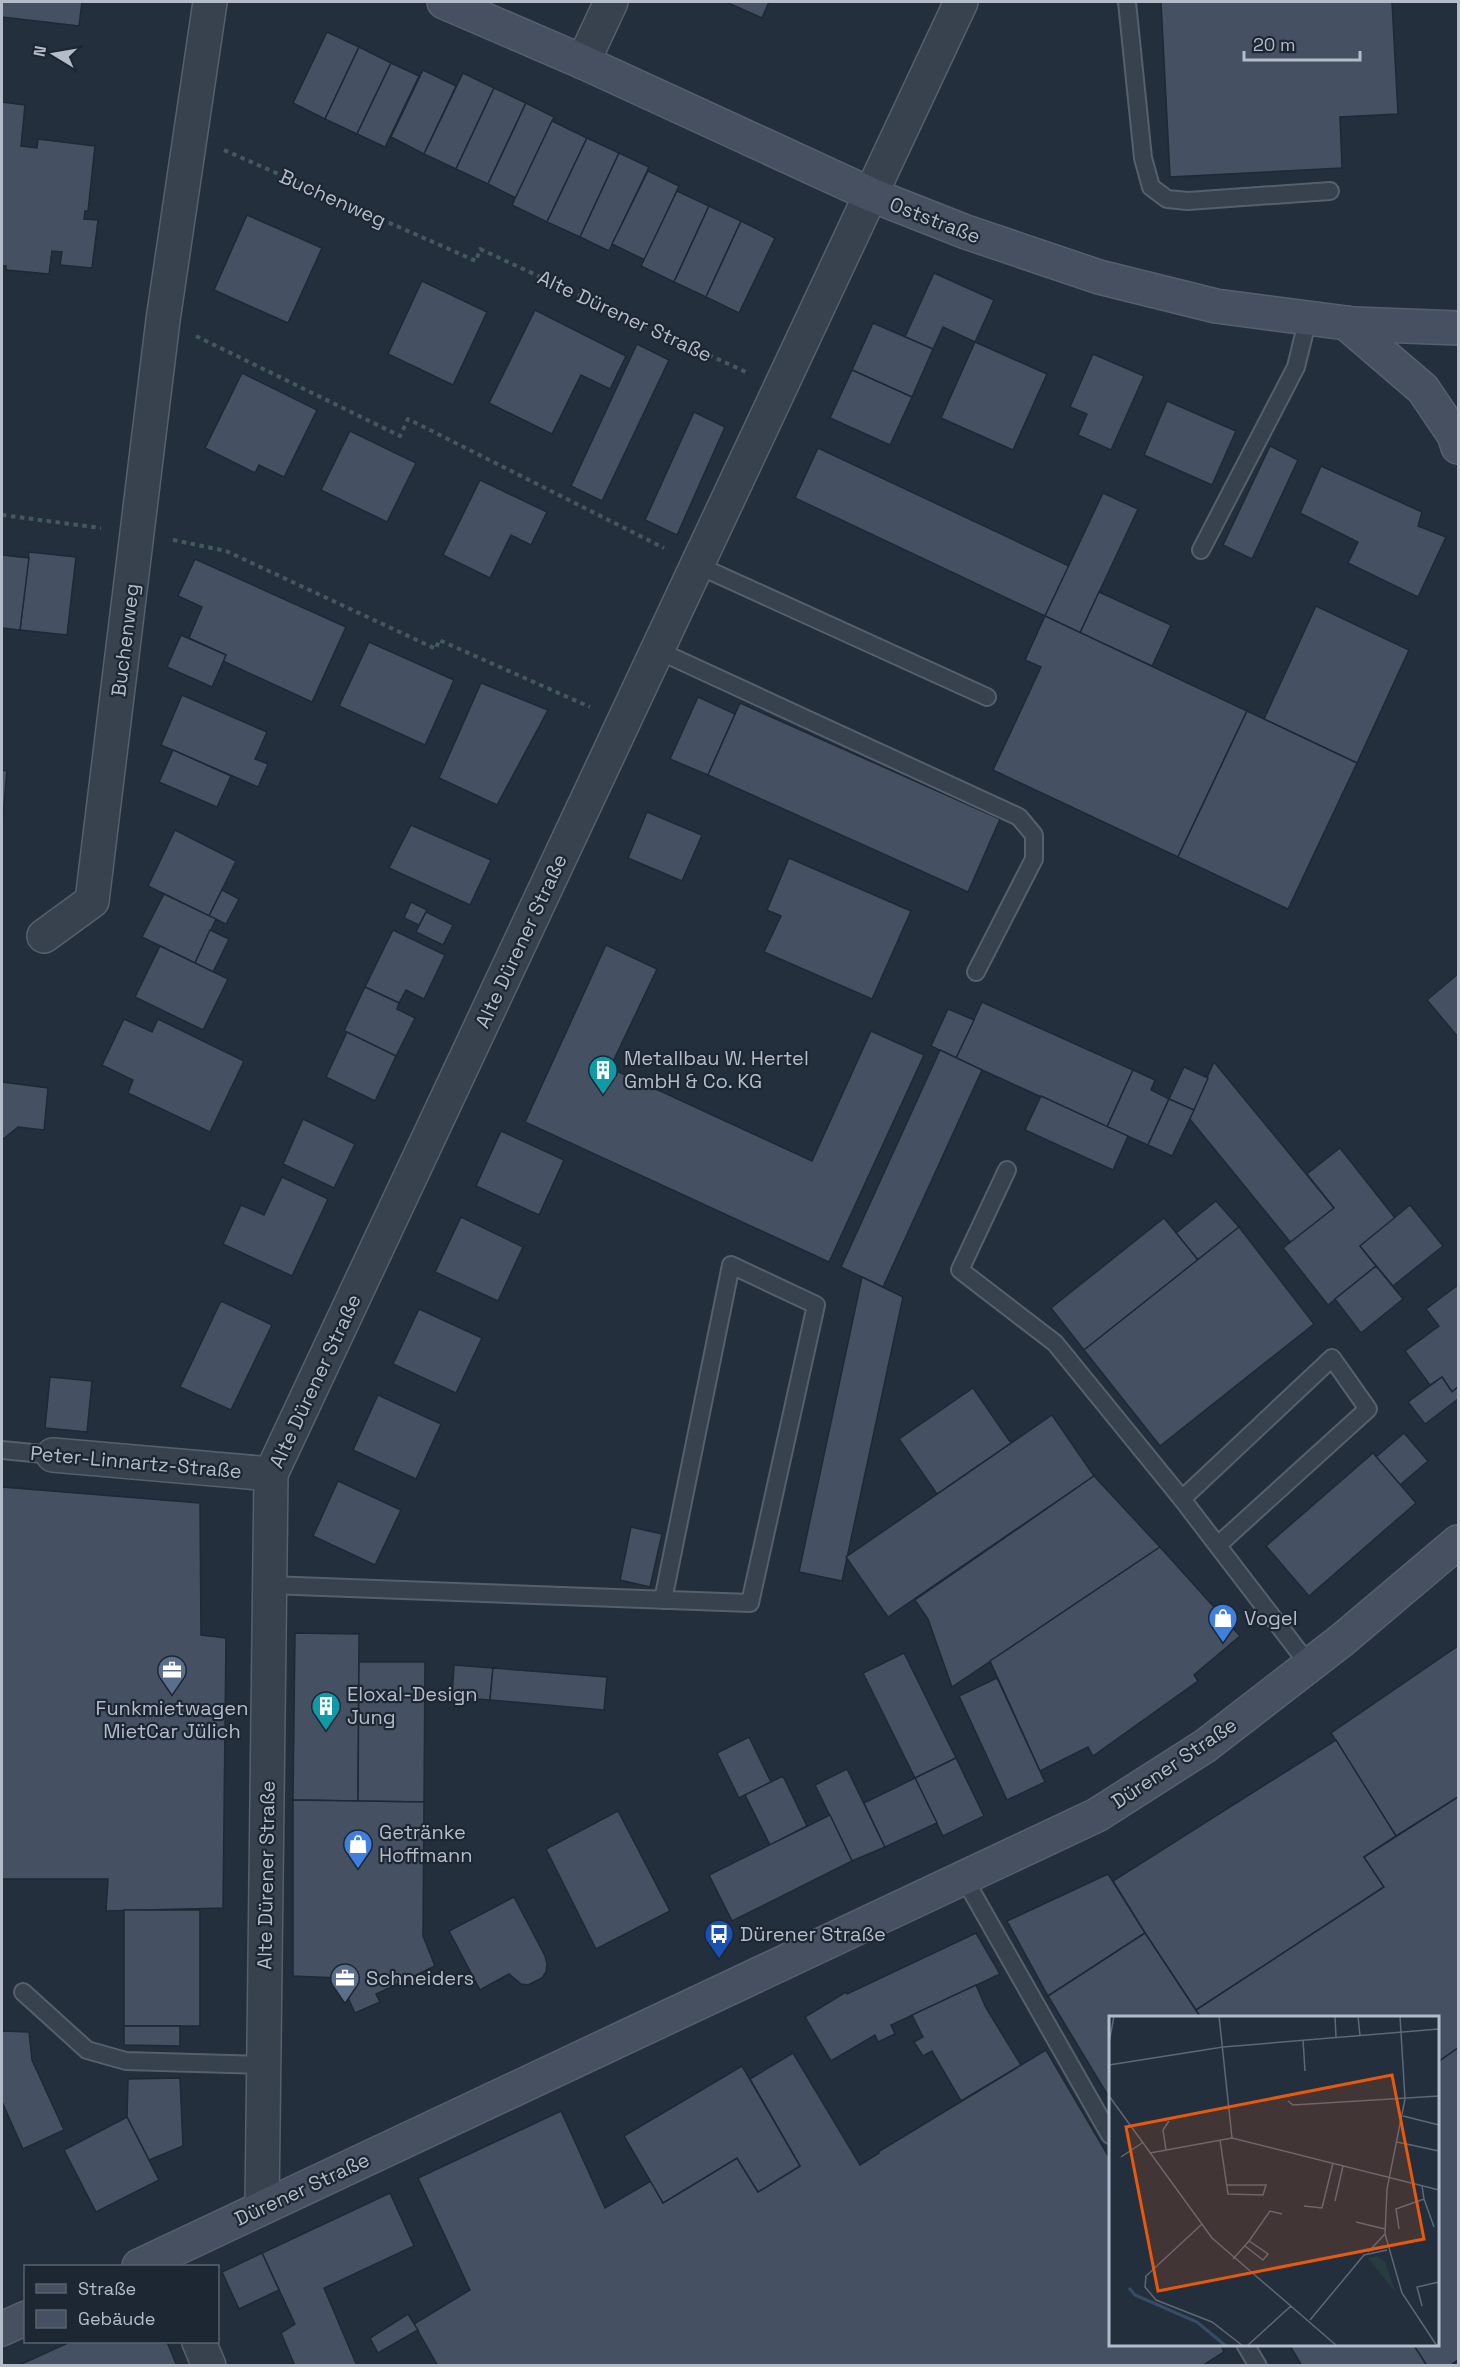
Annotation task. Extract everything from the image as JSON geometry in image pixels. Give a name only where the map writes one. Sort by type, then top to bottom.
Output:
[{"type":"main road","name":"Oststraße","points":[[444,2],[583,62],[872,195],[966,232],[1099,277],[1216,306],[1346,323],[1458,328]]},
{"type":"main road","points":[[1346,323],[1423,389],[1454,435],[1458,447]]},
{"type":"main road","name":"Dürener Straße","points":[[157,2263],[262,2207],[1097,1815],[1205,1746],[1309,1665],[1458,1542]]},
{"type":"main road","points":[[2,2329],[24,2319]]},
{"type":"street","name":"Buchenweg","points":[[44,936],[92,901],[163,320],[210,2]]},
{"type":"street","points":[[583,62],[611,2]]},
{"type":"street","name":"Alte Dürener Straße","points":[[262,2207],[271,1474],[961,2]]},
{"type":"street","name":"Peter-Linnartz-Straße","points":[[53,1455],[271,1474]]},
{"type":"street","points":[[199,2343],[209,2366]]},
{"type":"lane","points":[[1127,2],[1143,158],[1151,187],[1167,199],[1188,201],[1330,191]]},
{"type":"lane","points":[[1201,550],[1296,367],[1308,318]]},
{"type":"lane","points":[[697,565],[987,697]]},
{"type":"lane","points":[[657,650],[1019,817],[1034,836],[1034,859],[976,972]]},
{"type":"lane","points":[[1007,1170],[960,1270],[1055,1343],[1182,1499],[1309,1665]]},
{"type":"lane","points":[[269,1585],[663,1600],[750,1603],[816,1305],[731,1265],[663,1600]]},
{"type":"lane","points":[[1182,1499],[1332,1358],[1368,1409],[1218,1545]]},
{"type":"lane","name":"Peter-Linnartz-Straße","points":[[2,1450],[53,1455]]},
{"type":"lane","points":[[964,1878],[1109,2134]]},
{"type":"lane","points":[[24,1992],[87,2050],[126,2061],[263,2066]]},
{"type":"lane","points":[[1246,2346],[1258,2366]]},
{"type":"path","name":"Buchenweg","points":[[190,135],[476,261]]},
{"type":"path","name":"Alte Dürener Straße","points":[[476,261],[480,249],[781,388]]},
{"type":"path","points":[[163,320],[400,436],[408,419],[697,565]]},
{"type":"path","points":[[2,515],[138,532],[226,551],[436,649],[439,640],[624,722]]},
{"type":"building","points":[[2,2],[82,2],[79,26],[2,17]]},
{"type":"building","points":[[726,2],[769,2],[762,18]]},
{"type":"building","points":[[1161,2],[1392,2],[1398,114],[1340,117],[1342,168],[1170,177]]},
{"type":"building","points":[[327,32],[359,47],[325,119],[293,103]]},
{"type":"building","points":[[359,47],[391,63],[357,134],[325,119]]},
{"type":"building","points":[[391,63],[419,76],[385,147],[357,134]]},
{"type":"building","points":[[423,70],[456,86],[424,154],[391,137]]},
{"type":"building","points":[[463,73],[494,88],[456,169],[424,154]]},
{"type":"building","points":[[494,88],[526,103],[488,184],[456,169]]},
{"type":"building","points":[[2,102],[25,105],[21,146],[37,148],[38,139],[95,146],[88,211],[85,211],[84,219],[98,220],[92,268],[60,265],[62,252],[52,251],[49,274],[6,270],[6,266],[2,266]]},
{"type":"building","points":[[526,103],[554,117],[516,198],[488,184]]},
{"type":"building","points":[[552,121],[587,138],[547,222],[512,205]]},
{"type":"building","points":[[587,138],[619,153],[580,237],[547,222]]},
{"type":"building","points":[[619,153],[649,167],[609,251],[580,237]]},
{"type":"building","points":[[648,171],[679,186],[645,260],[612,244]]},
{"type":"building","points":[[677,191],[709,206],[674,282],[641,266]]},
{"type":"building","points":[[709,206],[741,221],[706,297],[674,282]]},
{"type":"building","points":[[247,215],[322,248],[288,323],[214,290]]},
{"type":"building","points":[[741,221],[775,238],[739,313],[706,297]]},
{"type":"building","points":[[934,273],[994,300],[975,342],[943,327],[933,349],[905,337]]},
{"type":"building","points":[[422,281],[487,312],[453,385],[388,354]]},
{"type":"building","points":[[535,310],[626,356],[610,389],[581,375],[552,434],[489,403]]},
{"type":"building","points":[[873,323],[933,349],[912,397],[852,370]]},
{"type":"building","points":[[975,342],[1047,374],[1013,450],[941,418]]},
{"type":"building","points":[[637,344],[669,360],[602,501],[571,486]]},
{"type":"building","points":[[1093,354],[1144,376],[1111,450],[1078,435],[1087,414],[1070,407]]},
{"type":"building","points":[[852,370],[912,397],[890,445],[830,418]]},
{"type":"building","points":[[242,373],[317,410],[284,477],[259,465],[255,473],[205,448]]},
{"type":"building","points":[[1167,401],[1236,431],[1212,485],[1144,455]]},
{"type":"building","points":[[694,412],[725,427],[677,535],[645,520]]},
{"type":"building","points":[[350,431],[416,463],[387,522],[321,490]]},
{"type":"building","points":[[1270,446],[1298,460],[1252,559],[1223,545]]},
{"type":"building","points":[[818,448],[1069,566],[1045,616],[795,498]]},
{"type":"building","points":[[1321,466],[1422,512],[1418,526],[1446,537],[1418,597],[1348,563],[1358,542],[1300,513]]},
{"type":"building","points":[[480,480],[547,512],[531,545],[511,535],[490,578],[443,555]]},
{"type":"building","points":[[1103,493],[1138,509],[1080,633],[1045,616]]},
{"type":"building","points":[[29,552],[76,557],[67,635],[20,630]]},
{"type":"building","points":[[2,555],[29,558],[20,630],[2,628]]},
{"type":"building","points":[[195,559],[346,627],[312,702],[223,661],[226,655],[189,638],[202,607],[178,596]]},
{"type":"building","points":[[1099,592],[1171,625],[1152,666],[1080,633]]},
{"type":"building","points":[[1316,606],[1409,650],[1357,763],[1264,719]]},
{"type":"building","points":[[1045,616],[1247,711],[1178,857],[993,770],[1041,667],[1025,660]]},
{"type":"building","points":[[181,635],[226,655],[212,687],[167,667]]},
{"type":"building","points":[[369,642],[454,680],[425,745],[339,706]]},
{"type":"building","points":[[481,683],[548,710],[497,805],[439,778]]},
{"type":"building","points":[[182,695],[267,732],[255,759],[268,764],[258,787],[161,745]]},
{"type":"building","points":[[698,697],[735,714],[708,775],[670,759]]},
{"type":"building","points":[[740,703],[1000,819],[968,892],[708,775]]},
{"type":"building","points":[[1247,711],[1357,763],[1288,909],[1178,857]]},
{"type":"building","points":[[173,750],[231,776],[217,807],[159,782]]},
{"type":"building","points":[[2,770],[7,771],[2,827]]},
{"type":"building","points":[[647,812],[702,835],[682,881],[628,858]]},
{"type":"building","points":[[411,825],[491,860],[470,905],[389,868]]},
{"type":"building","points":[[175,830],[236,861],[209,916],[148,886]]},
{"type":"building","points":[[789,858],[911,911],[872,999],[764,952],[781,916],[767,910]]},
{"type":"building","points":[[222,890],[239,899],[226,924],[209,916]]},
{"type":"building","points":[[164,894],[216,919],[195,963],[142,937]]},
{"type":"building","points":[[411,902],[427,910],[419,925],[404,918]]},
{"type":"building","points":[[426,912],[453,925],[443,945],[416,932]]},
{"type":"building","points":[[210,930],[229,939],[213,972],[195,963]]},
{"type":"building","points":[[393,930],[445,955],[424,999],[406,990],[399,1003],[365,987]]},
{"type":"building","name":"Metallbau W. Hertel GmbH & Co. KG","points":[[606,945],[657,969],[610,1068],[812,1161],[871,1031],[924,1055],[829,1262],[525,1122]]},
{"type":"building","points":[[160,946],[228,979],[203,1030],[135,997]]},
{"type":"building","points":[[1458,974],[1458,1037],[1427,1000]]},
{"type":"building","points":[[365,987],[399,1003],[397,1009],[415,1018],[396,1056],[344,1031]]},
{"type":"building","points":[[982,1002],[1133,1070],[1107,1127],[956,1058]]},
{"type":"building","points":[[948,1009],[974,1020],[956,1058],[931,1046]]},
{"type":"building","points":[[124,1019],[152,1032],[158,1019],[244,1061],[210,1132],[128,1093],[133,1080],[102,1065]]},
{"type":"building","points":[[347,1032],[396,1056],[375,1101],[326,1077]]},
{"type":"building","points":[[940,1050],[982,1070],[883,1287],[841,1267]]},
{"type":"building","points":[[1214,1062],[1334,1208],[1291,1243],[1189,1118]]},
{"type":"building","points":[[1184,1067],[1208,1078],[1194,1110],[1169,1099]]},
{"type":"building","points":[[1133,1070],[1155,1080],[1151,1090],[1169,1099],[1148,1145],[1107,1127]]},
{"type":"building","points":[[2,1082],[48,1088],[44,1130],[18,1127],[2,1140]]},
{"type":"building","points":[[1041,1096],[1128,1136],[1113,1170],[1025,1130]]},
{"type":"building","points":[[1169,1099],[1194,1110],[1172,1156],[1148,1145]]},
{"type":"building","points":[[303,1119],[355,1144],[334,1188],[283,1164]]},
{"type":"building","points":[[501,1131],[564,1160],[539,1215],[476,1186]]},
{"type":"building","points":[[1340,1148],[1395,1218],[1360,1246],[1376,1266],[1328,1305],[1283,1248],[1334,1208],[1307,1174]]},
{"type":"building","points":[[282,1177],[328,1199],[292,1276],[223,1244],[241,1205],[264,1215]]},
{"type":"building","points":[[1216,1201],[1239,1227],[1198,1260],[1176,1233]]},
{"type":"building","points":[[1410,1205],[1443,1246],[1393,1286],[1360,1246]]},
{"type":"building","points":[[461,1217],[523,1247],[498,1301],[435,1272]]},
{"type":"building","points":[[1164,1218],[1198,1260],[1084,1350],[1051,1308]]},
{"type":"building","points":[[1239,1227],[1314,1324],[1160,1446],[1084,1350]]},
{"type":"building","points":[[1376,1266],[1403,1299],[1361,1333],[1335,1299]]},
{"type":"building","points":[[862,1277],[903,1297],[842,1581],[799,1572]]},
{"type":"building","points":[[1458,1285],[1458,1387],[1452,1392],[1442,1377],[1430,1385],[1405,1351],[1439,1326],[1426,1309]]},
{"type":"building","points":[[221,1301],[272,1325],[231,1410],[180,1387]]},
{"type":"building","points":[[419,1309],[482,1338],[456,1393],[393,1364]]},
{"type":"building","points":[[50,1377],[92,1381],[87,1432],[45,1428]]},
{"type":"building","points":[[1442,1377],[1452,1392],[1458,1387],[1458,1399],[1425,1424],[1408,1402]]},
{"type":"building","points":[[973,1388],[1011,1443],[937,1494],[899,1439]]},
{"type":"building","points":[[378,1395],[441,1424],[416,1479],[353,1450]]},
{"type":"building","points":[[1052,1415],[1094,1476],[888,1617],[846,1557]]},
{"type":"building","points":[[1404,1433],[1428,1461],[1400,1485],[1376,1457]]},
{"type":"building","points":[[1373,1453],[1416,1503],[1309,1596],[1266,1546]]},
{"type":"building","points":[[1094,1476],[1160,1547],[952,1687],[928,1619],[915,1600]]},
{"type":"building","points":[[338,1481],[401,1510],[375,1565],[313,1536]]},
{"type":"building","points":[[2,1487],[200,1503],[201,1635],[226,1638],[223,1908],[106,1911],[108,1879],[2,1879]]},
{"type":"building","points":[[631,1527],[662,1534],[650,1587],[620,1580]]},
{"type":"building","points":[[1160,1547],[1240,1636],[1194,1675],[1198,1681],[1093,1756],[1088,1747],[1040,1771],[990,1661]]},
{"type":"building","name":"Eloxal-Design Jung","points":[[295,1633],[359,1634],[358,1801],[293,1800]]},
{"type":"building","points":[[1458,1646],[1458,1797],[1396,1836],[1331,1733]]},
{"type":"building","points":[[904,1653],[956,1758],[915,1778],[863,1673]]},
{"type":"building","points":[[359,1662],[425,1662],[424,1802],[358,1801]]},
{"type":"building","points":[[454,1665],[493,1668],[490,1700],[452,1697]]},
{"type":"building","points":[[493,1668],[607,1677],[604,1710],[490,1700]]},
{"type":"building","points":[[997,1678],[1045,1782],[1007,1800],[959,1696]]},
{"type":"building","points":[[749,1737],[771,1782],[739,1798],[717,1753]]},
{"type":"building","points":[[1336,1740],[1396,1836],[1364,1857],[1384,1887],[1196,2010],[1113,1881]]},
{"type":"building","points":[[956,1758],[984,1816],[943,1836],[915,1778]]},
{"type":"building","points":[[847,1769],[885,1847],[852,1861],[815,1785]]},
{"type":"building","points":[[783,1776],[807,1826],[770,1845],[745,1795]]},
{"type":"building","points":[[915,1778],[937,1823],[885,1847],[864,1803]]},
{"type":"building","points":[[1458,1797],[1458,2048],[1439,2061],[1439,2016],[1200,2016],[1196,2010],[1384,1887],[1364,1857]]},
{"type":"building","name":"Getränke Hoffmann","points":[[293,1800],[424,1802],[423,1936],[435,1966],[376,1994],[380,2002],[355,2013],[339,1978],[293,1976]]},
{"type":"building","points":[[618,1811],[670,1911],[596,1949],[546,1849]]},
{"type":"building","points":[[830,1815],[852,1861],[732,1921],[709,1875]]},
{"type":"building","points":[[1108,1874],[1145,1933],[1048,1996],[1007,1921]]},
{"type":"building","points":[[514,1897],[545,1956],[546,1972],[542,1978],[528,1985],[521,1984],[509,1974],[480,1990],[449,1931]]},
{"type":"building","points":[[124,1910],[200,1910],[200,2026],[124,2026]]},
{"type":"building","points":[[976,1933],[1000,1974],[891,2025],[895,2034],[878,2042],[875,2035],[831,2061],[805,2017],[846,1992],[847,1994]]},
{"type":"building","points":[[1145,1933],[1200,2016],[1109,2016],[1109,2097],[1048,1996]]},
{"type":"building","points":[[976,1985],[986,2008],[1021,2065],[961,2101],[932,2051],[923,2056],[914,2042],[923,2037],[912,2015]]},
{"type":"building","points":[[124,2026],[180,2026],[180,2046],[124,2045]]},
{"type":"building","points":[[2,2031],[29,2032],[32,2060],[64,2130],[23,2149],[2,2102]]},
{"type":"building","points":[[1458,2048],[1458,2360],[1449,2366],[1427,2366],[1414,2346],[1439,2346],[1439,2061]]},
{"type":"building","points":[[1046,2050],[1109,2157],[1109,2346],[1221,2346],[1224,2352],[1202,2366],[438,2366],[414,2324],[470,2290],[418,2178],[561,2111],[605,2208],[651,2181],[663,2203],[737,2158],[758,2192],[800,2166],[750,2079],[793,2053],[860,2165]]},
{"type":"building","points":[[742,2066],[800,2166],[758,2192],[737,2158],[663,2203],[624,2136]]},
{"type":"building","points":[[180,2078],[183,2146],[149,2160],[127,2117],[128,2079]]},
{"type":"building","points":[[127,2117],[159,2180],[96,2212],[64,2150]]},
{"type":"building","points":[[390,2193],[414,2246],[324,2288],[357,2366],[295,2366],[281,2333],[295,2324],[262,2253]]},
{"type":"building","points":[[262,2253],[279,2290],[239,2309],[222,2272]]},
{"type":"building","points":[[408,2314],[418,2330],[378,2353],[370,2338]]},
{"type":"building","points":[[68,2343],[167,2343],[177,2366],[17,2366]]},
{"type":"building","points":[[1290,2346],[1414,2346],[1427,2366],[1302,2366]]},
{"type":"place","name":"Metallbau W. Hertel GmbH & Co. KG","points":[[603,1096]]},
{"type":"place","name":"Vogel","points":[[1223,1644]]},
{"type":"place","name":"Funkmietwagen MietCar Jülich","points":[[172,1696]]},
{"type":"place","name":"Eloxal-Design Jung","points":[[326,1732]]},
{"type":"place","name":"Getränke Hoffmann","points":[[358,1870]]},
{"type":"place","name":"Dürener Straße","points":[[719,1960]]},
{"type":"place","name":"Schneiders","points":[[345,2004]]}]
